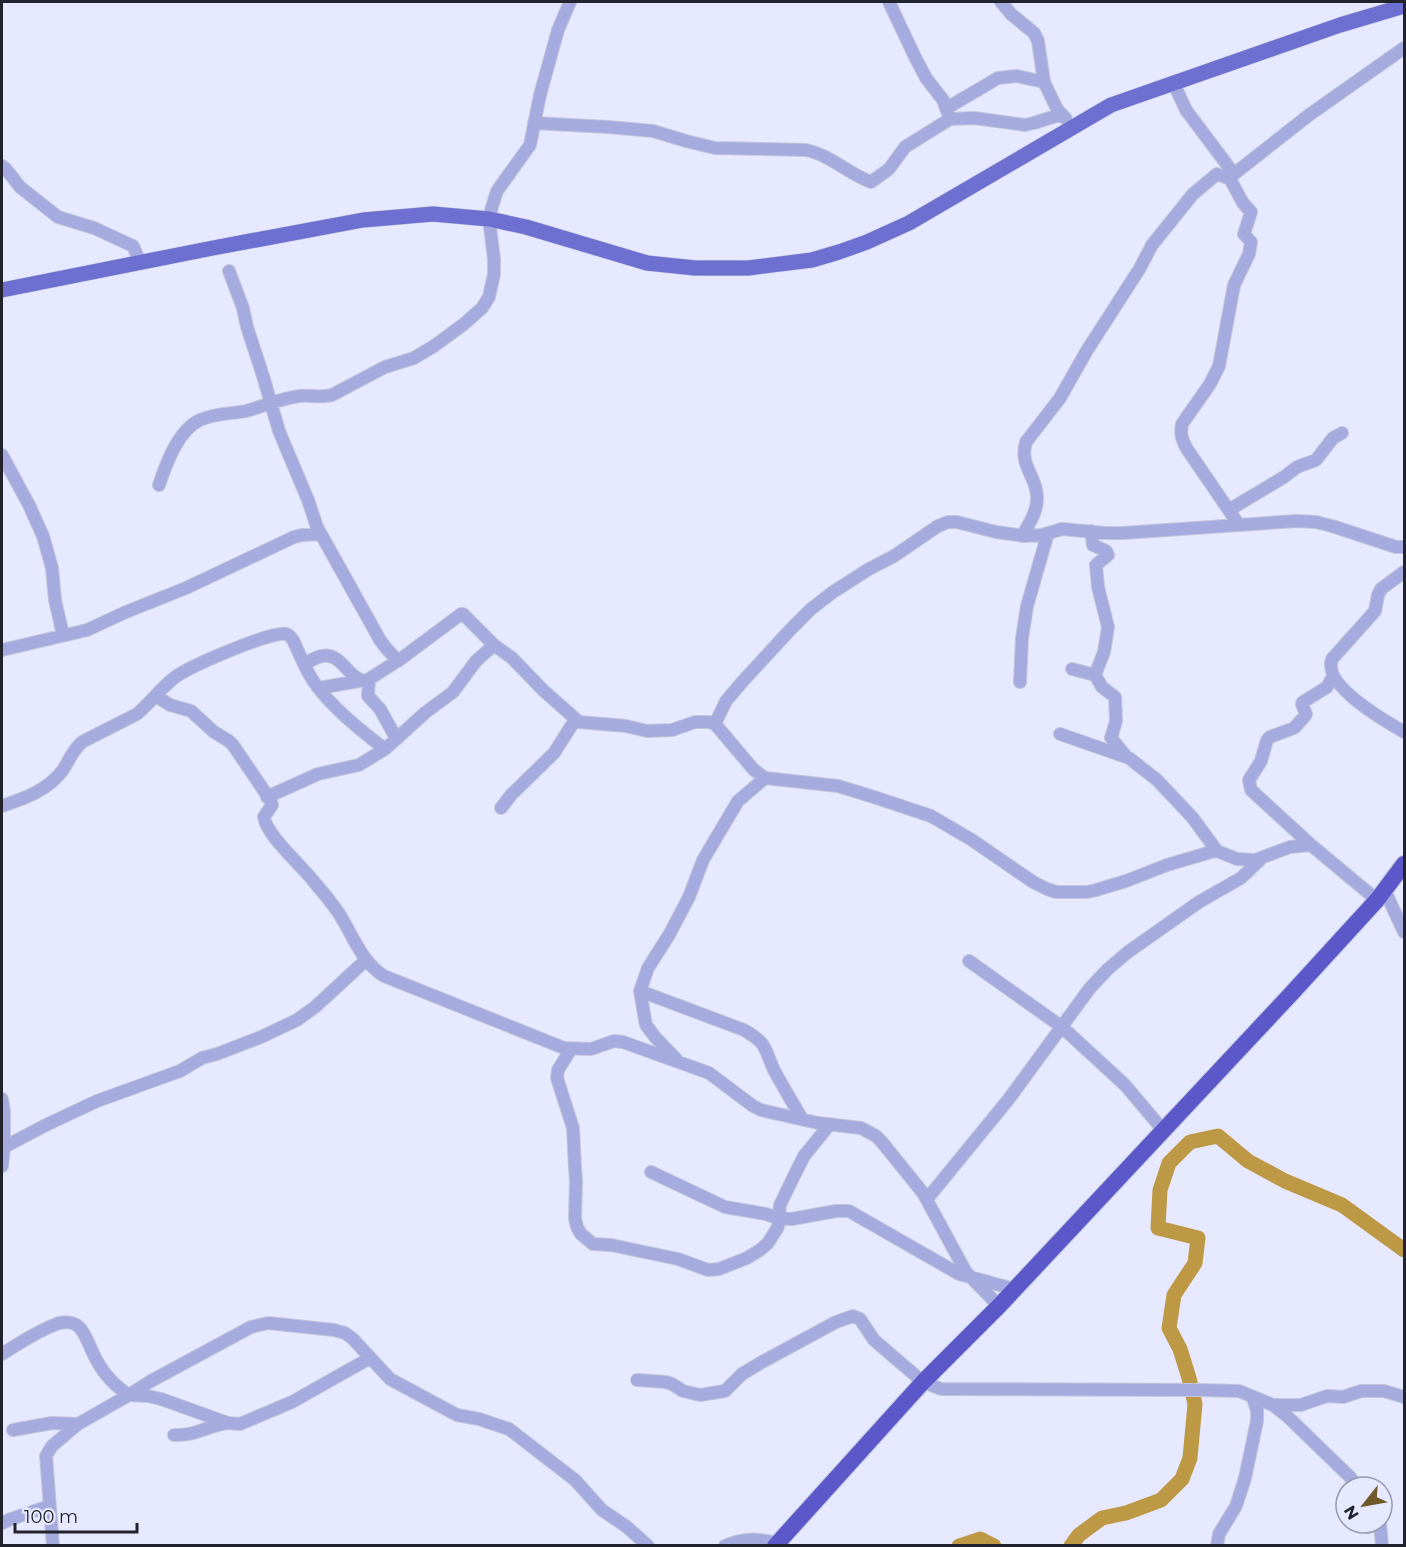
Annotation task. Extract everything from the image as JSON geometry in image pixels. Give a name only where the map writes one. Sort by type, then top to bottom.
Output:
[{"type":"highway","points":[[777,1544],[923,1382],[999,1306],[1381,896],[1404,864]]},
{"type":"main road","points":[[2,290],[363,220],[433,214],[489,219],[538,230],[663,266],[748,268],[812,260],[867,242],[909,223],[1111,105],[1340,25],[1404,6]]},
{"type":"street","points":[[159,485],[167,459],[194,423],[228,412],[242,412],[303,396],[332,395],[385,367],[414,358],[464,324],[482,308],[489,297],[494,274],[489,219],[497,191],[530,145],[558,30],[570,2]]},
{"type":"street","points":[[889,2],[926,78],[943,100],[948,114]]},
{"type":"street","points":[[1001,2],[1034,33],[1038,41],[1044,82],[1057,109],[1071,128]]},
{"type":"street","points":[[1022,536],[1037,503],[1035,486],[1024,458],[1026,442],[1060,399],[1152,245],[1193,194],[1217,174],[1232,176],[1309,115],[1404,48]]},
{"type":"street","points":[[534,123],[654,131],[715,148],[806,150],[839,164],[871,182],[889,169],[905,147],[998,78],[1017,76],[1044,82]]},
{"type":"street","points":[[1174,84],[1186,110],[1232,176],[1243,203],[1251,212],[1244,234],[1251,242],[1250,254],[1234,285],[1219,366],[1210,384],[1182,424],[1181,432],[1187,449],[1239,525]]},
{"type":"street","points":[[948,114],[1024,125],[1062,114]]},
{"type":"street","points":[[2,165],[20,187],[58,217],[94,228],[133,246],[140,262]]},
{"type":"street","points":[[229,270],[243,308],[279,431],[321,534],[386,648],[398,662]]},
{"type":"street","points":[[1229,510],[1284,477],[1301,464],[1316,460],[1333,438],[1342,433]]},
{"type":"street","points":[[2,455],[29,505],[46,546],[63,635]]},
{"type":"street","points":[[715,723],[726,701],[811,609],[840,587],[948,522],[1022,536],[1042,535],[1062,529],[1105,533],[1296,521],[1316,522],[1404,548]]},
{"type":"street","points":[[1091,531],[1094,546],[1106,551],[1108,555],[1096,566],[1098,587],[1108,627],[1104,652],[1095,675]]},
{"type":"street","points":[[1020,682],[1022,638],[1027,606],[1048,533]]},
{"type":"street","points":[[2,650],[87,630],[186,588],[294,537],[321,534]]},
{"type":"street","points":[[1404,572],[1381,590],[1377,596],[1375,611],[1330,664],[1333,676],[1356,700],[1404,732]]},
{"type":"street","points":[[319,688],[364,680],[398,662],[461,614],[465,615],[494,645],[512,658],[576,720],[626,726],[647,732],[672,730],[695,722],[715,723],[754,770],[765,778],[838,786],[931,816],[972,840],[1047,890],[1056,892],[1096,891],[1217,851]]},
{"type":"street","points":[[2,806],[43,789],[62,770],[75,748],[82,742],[137,714],[173,678],[188,669],[277,634],[290,636],[308,673],[319,688],[359,730],[385,749]]},
{"type":"street","points":[[267,797],[318,774],[359,765],[385,749],[426,712],[453,692],[476,661],[494,645]]},
{"type":"street","points":[[304,664],[322,656],[332,657],[364,680],[368,696],[380,709],[396,738]]},
{"type":"street","points":[[1072,669],[1095,675],[1102,687],[1114,695],[1116,721],[1111,738],[1126,756],[1157,780],[1192,817],[1217,851],[1238,859],[1255,860],[1290,847],[1311,844]]},
{"type":"street","points":[[1333,676],[1327,687],[1303,702],[1305,716],[1294,728],[1267,740],[1261,761],[1249,780],[1251,790],[1311,844],[1381,896],[1404,932]]},
{"type":"street","points":[[156,696],[171,705],[191,711],[214,732],[233,745],[272,805],[264,817],[266,825],[338,912],[366,960],[375,970],[384,976],[564,1048],[591,1049],[618,1041],[709,1073],[753,1107],[802,1119],[861,1128],[876,1136],[927,1199],[966,1272],[999,1306]]},
{"type":"street","points":[[501,808],[511,795],[554,753],[576,720]]},
{"type":"street","points":[[1060,734],[1126,756]]},
{"type":"street","points":[[681,1064],[646,1025],[640,991],[648,968],[669,935],[703,860],[738,801],[765,778]]},
{"type":"street","points":[[927,1199],[1008,1100],[1090,988],[1128,952],[1199,902],[1241,878],[1261,859]]},
{"type":"street","points":[[4,1147],[97,1101],[180,1071],[202,1058],[261,1037],[297,1020],[315,1007],[366,960]]},
{"type":"street","points":[[969,961],[1062,1027],[1125,1085],[1163,1130]]},
{"type":"street","points":[[640,991],[753,1035],[765,1047],[774,1070],[802,1119]]},
{"type":"street","points":[[571,1049],[558,1070],[557,1078],[573,1128],[576,1180],[575,1219],[581,1234],[593,1244],[611,1245],[678,1259],[699,1268],[713,1270],[747,1258],[768,1243],[775,1233],[782,1199],[804,1156],[830,1124]]},
{"type":"street","points":[[2,1099],[4,1112],[2,1166]]},
{"type":"street","points":[[651,1172],[725,1207],[778,1218],[792,1219],[836,1211],[849,1211],[959,1274],[1014,1289]]},
{"type":"street","points":[[637,1380],[666,1382],[694,1395],[725,1391],[742,1374],[762,1362],[836,1322],[853,1316],[860,1319],[874,1340],[923,1382],[941,1389],[1233,1390],[1252,1396],[1273,1405],[1287,1416],[1348,1475]]},
{"type":"street","points":[[2,1354],[56,1324],[69,1322],[80,1328],[110,1380],[129,1395],[161,1399],[228,1423],[240,1424],[292,1402],[370,1358]]},
{"type":"street","points":[[53,1545],[46,1456],[52,1446],[78,1424],[242,1330],[268,1323],[345,1333],[390,1379],[457,1415],[476,1418],[509,1429],[575,1480],[599,1508],[648,1545]]},
{"type":"street","points":[[1273,1405],[1301,1405],[1327,1396],[1343,1397],[1361,1391],[1384,1391],[1404,1397]]},
{"type":"street","points":[[1217,1545],[1222,1528],[1236,1506],[1250,1459],[1257,1421],[1257,1410],[1252,1396]]},
{"type":"street","points":[[14,1430],[52,1423],[78,1424]]},
{"type":"street","points":[[174,1435],[191,1435],[228,1423]]},
{"type":"street","points":[[2,1523],[49,1506]]},
{"type":"street","points":[[725,1545],[753,1539],[777,1544]]},
{"type":"waterway","points":[[1071,1546],[1079,1535],[1102,1518],[1126,1513],[1161,1500],[1182,1479],[1190,1458],[1195,1404],[1180,1349],[1169,1328],[1174,1295],[1195,1263],[1198,1238],[1158,1228],[1160,1190],[1169,1163],[1190,1142],[1218,1136],[1248,1161],[1285,1181],[1342,1205],[1404,1250]]},
{"type":"waterway","points":[[959,1546],[980,1539],[994,1546]]}]
